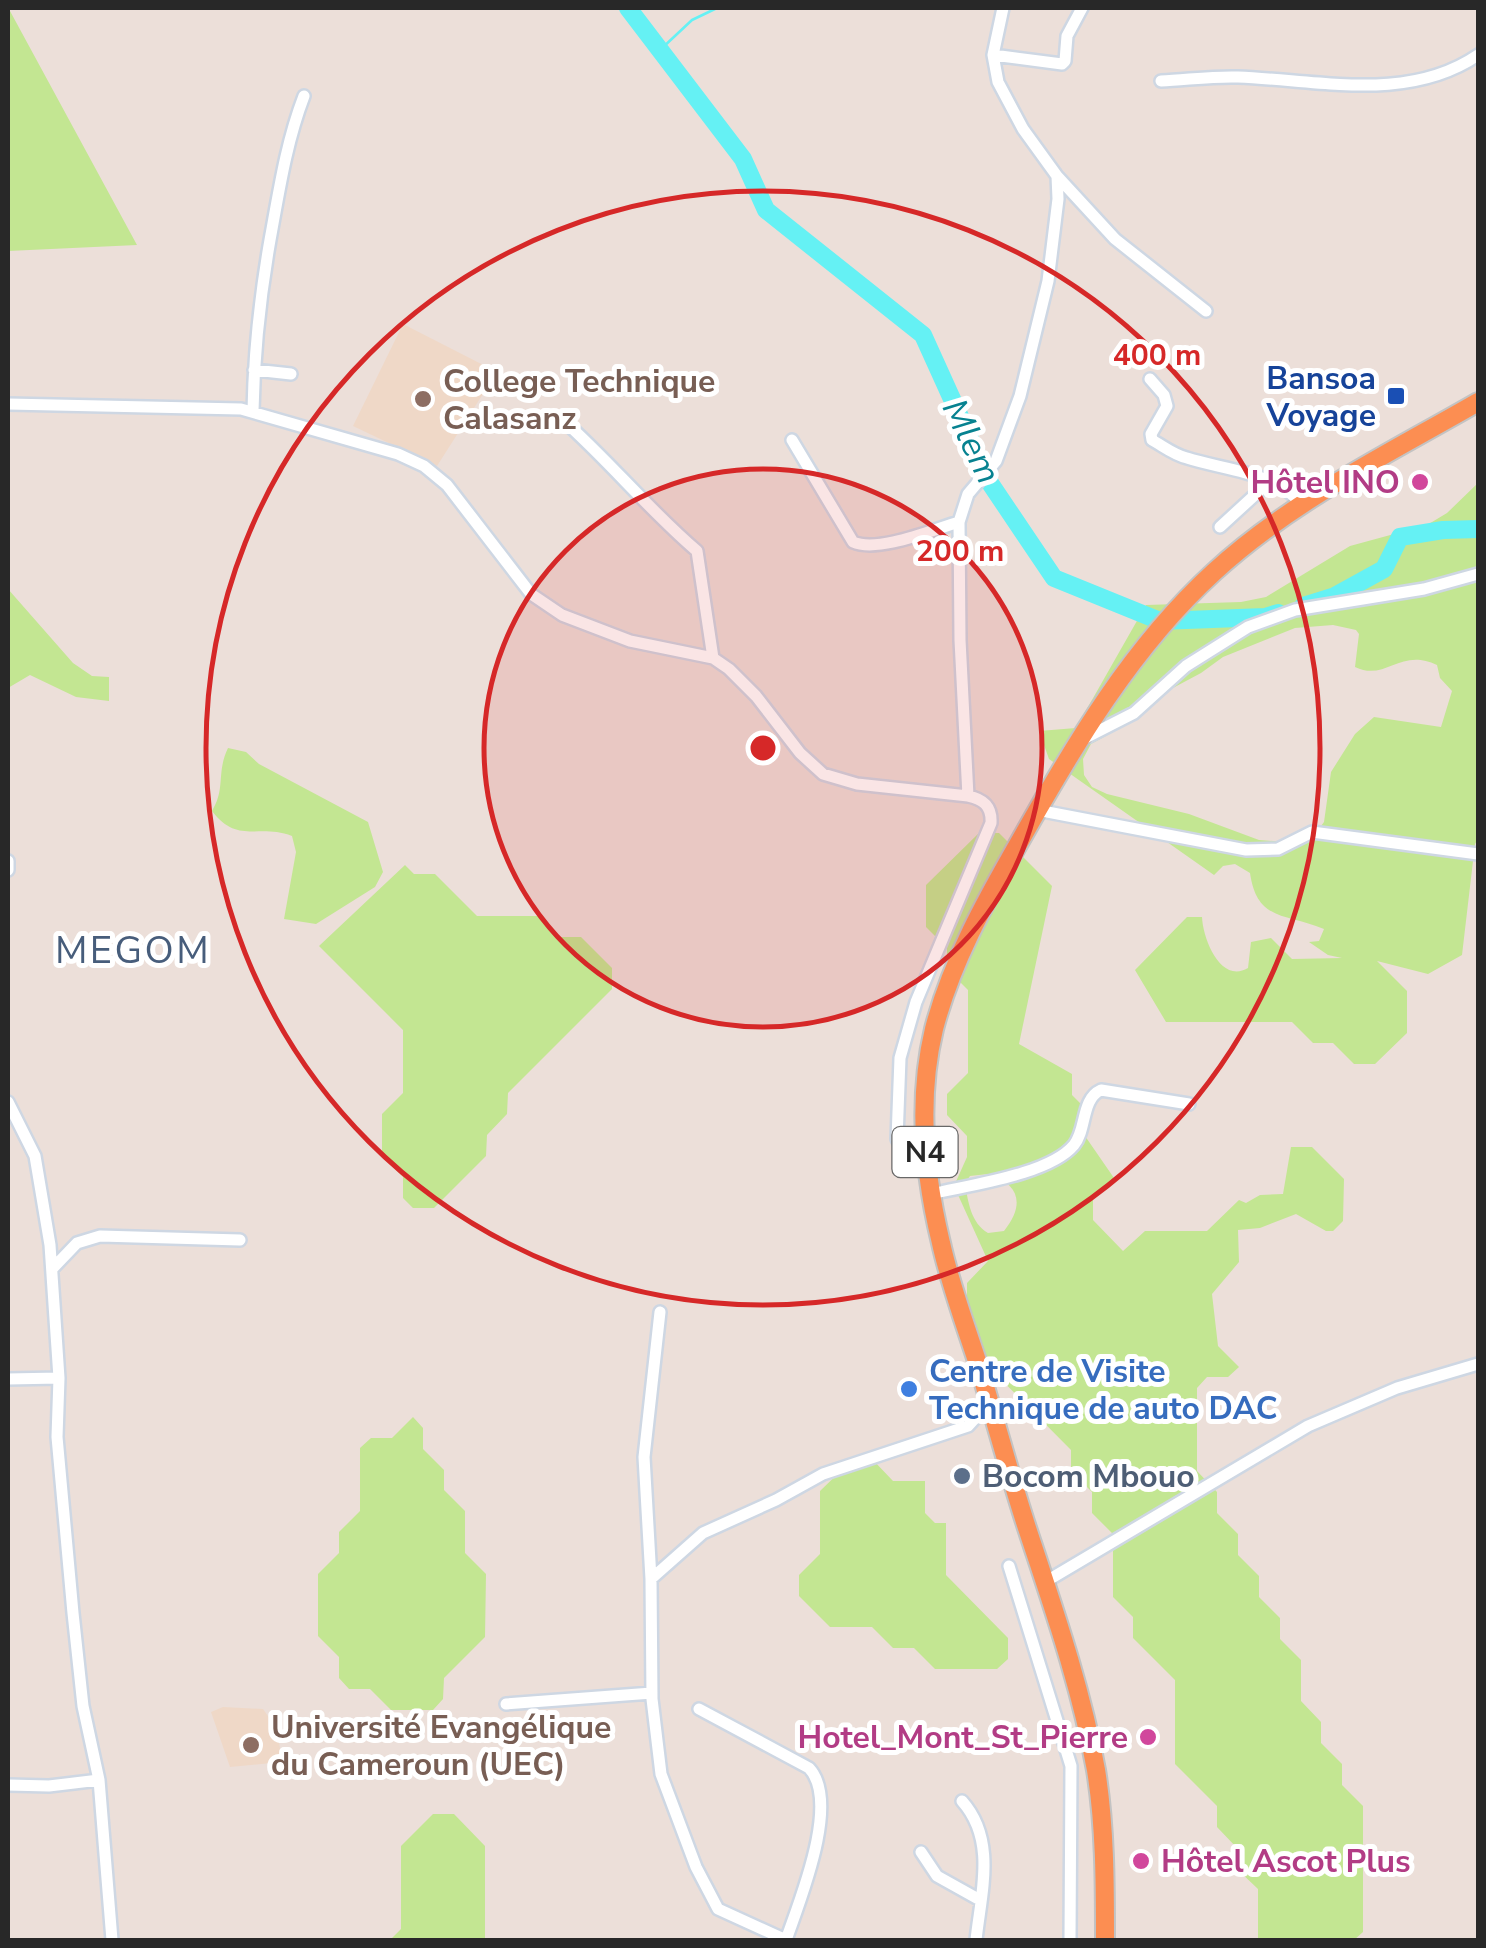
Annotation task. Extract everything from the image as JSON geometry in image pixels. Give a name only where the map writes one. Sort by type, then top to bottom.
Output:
[{"type":"highway","name":"N4","points":[[1045,1582],[947,1267],[926,1168],[926,1082],[942,1001],[990,894],[1037,810],[1080,741],[1156,634],[1212,573],[1299,501],[1415,432],[1478,389]]},
{"type":"highway","name":"N4","points":[[1415,432],[1478,402]]},
{"type":"highway","points":[[1045,1582],[1095,1765],[1103,1840],[1105,1940]]},
{"type":"street","points":[[1003,8],[993,55],[1002,93],[1057,176],[1116,240],[1206,310]]},
{"type":"street","points":[[993,55],[1062,64],[1067,36],[1082,8]]},
{"type":"street","points":[[1161,81],[1232,77],[1363,86],[1418,80],[1459,68],[1478,54]]},
{"type":"street","points":[[254,411],[262,279],[286,154],[304,96]]},
{"type":"street","points":[[968,796],[959,522],[968,494],[996,461],[1020,396],[1048,281],[1057,176]]},
{"type":"street","points":[[254,370],[291,374]]},
{"type":"street","points":[[1150,379],[1164,396],[1166,406],[1151,434],[1152,440],[1182,458],[1270,482],[1299,501]]},
{"type":"street","points":[[8,404],[194,406],[254,411],[398,454],[435,473],[532,594],[562,615],[630,641],[713,658],[748,687],[800,753],[824,774],[857,784],[968,796],[985,803],[991,823],[920,988],[898,1075],[896,1140],[903,1151],[926,1168]]},
{"type":"street","points":[[564,421],[606,458],[664,523],[697,552],[713,658]]},
{"type":"street","points":[[792,440],[853,542],[864,547],[878,545],[959,522]]},
{"type":"street","points":[[1220,527],[1270,482]]},
{"type":"street","points":[[1080,741],[1134,713],[1186,666],[1248,627],[1295,610],[1424,589],[1478,574]]},
{"type":"street","points":[[1037,810],[1262,851],[1278,849],[1312,832],[1478,854]]},
{"type":"street","points":[[8,861],[8,870]]},
{"type":"street","points":[[931,1194],[1023,1172],[1053,1160],[1074,1145],[1094,1092],[1190,1104]]},
{"type":"street","points":[[8,1102],[35,1156],[52,1270],[57,1437],[84,1706],[99,1780],[112,1940]]},
{"type":"street","points":[[52,1270],[77,1242],[100,1236],[240,1240]]},
{"type":"street","points":[[660,1312],[644,1458],[652,1694],[661,1774],[712,1902],[730,1917],[786,1940],[810,1874],[819,1819],[818,1781],[809,1768],[699,1710]]},
{"type":"street","points":[[1045,1582],[1335,1413],[1397,1388],[1478,1364]]},
{"type":"street","points":[[8,1379],[58,1378]]},
{"type":"street","points":[[651,1579],[702,1533],[823,1474],[968,1426],[990,1402]]},
{"type":"street","points":[[1010,1566],[1071,1766],[1070,1940]]},
{"type":"street","points":[[506,1704],[652,1694]]},
{"type":"street","points":[[8,1785],[49,1786],[99,1780]]},
{"type":"street","points":[[962,1801],[978,1822],[984,1843],[976,1940]]},
{"type":"street","points":[[921,1852],[937,1876],[980,1900]]},
{"type":"shaded area","name":"College Technique Calasanz","points":[[403,324],[497,372],[437,466],[353,426]]},
{"type":"shaded area","name":"Université Evangélique du Cameroun (UEC)","points":[[223,1707],[263,1709],[277,1729],[282,1762],[230,1767],[211,1712]]},
{"type":"green space","points":[[10,11],[137,245],[8,251]]},
{"type":"green space","points":[[1478,483],[1478,839],[1462,955],[1428,974],[1377,961],[1407,991],[1407,1033],[1375,1064],[1354,1064],[1333,1043],[1313,1043],[1292,1022],[1166,1022],[1135,970],[1187,917],[1202,917],[1215,957],[1230,970],[1248,968],[1251,942],[1271,938],[1292,959],[1342,958],[1328,955],[1309,942],[1319,941],[1324,929],[1266,908],[1259,900],[1250,873],[1235,864],[1223,866],[1214,875],[1049,759],[1039,731],[1076,728],[1146,605],[1241,602],[1266,597],[1350,546],[1427,525],[1447,513]],"holes":[[[1333,625],[1359,634],[1355,667],[1376,670],[1413,660],[1424,661],[1437,665],[1440,678],[1452,691],[1441,727],[1374,717],[1355,734],[1331,772],[1324,822],[1313,837],[1298,843],[1259,840],[1189,814],[1107,794],[1092,787],[1084,775],[1083,759],[1091,744],[1124,726],[1171,689],[1223,657],[1295,628]]]},
{"type":"green space","points":[[8,589],[73,663],[92,676],[109,677],[109,701],[76,697],[30,675],[8,688]]},
{"type":"green space","points":[[228,748],[246,752],[259,764],[368,822],[383,872],[375,887],[316,924],[284,919],[296,852],[292,836],[240,830],[212,811]]},
{"type":"green space","points":[[979,833],[999,833],[1052,886],[1019,1044],[1072,1074],[1072,1095],[1082,1105],[1085,1136],[1114,1178],[1093,1199],[1093,1220],[1123,1251],[1145,1231],[1207,1231],[1239,1200],[1246,1203],[1260,1195],[1283,1194],[1291,1147],[1312,1147],[1344,1179],[1343,1221],[1333,1231],[1296,1214],[1260,1228],[1238,1230],[1239,1262],[1212,1294],[1218,1346],[1239,1367],[1228,1377],[1207,1377],[1197,1388],[1197,1471],[1217,1492],[1217,1513],[1238,1534],[1238,1555],[1259,1576],[1259,1597],[1280,1618],[1280,1639],[1301,1660],[1301,1701],[1321,1722],[1321,1743],[1342,1764],[1342,1785],[1363,1806],[1363,1932],[1354,1940],[1258,1940],[1258,1889],[1237,1869],[1237,1848],[1217,1827],[1217,1806],[1175,1764],[1175,1680],[1133,1638],[1133,1617],[1113,1597],[1113,1534],[1092,1513],[1092,1492],[1071,1471],[1071,1450],[967,1345],[967,1283],[988,1261],[954,1186],[967,1157],[967,1136],[947,1115],[947,1094],[968,1073],[968,990],[947,969],[947,948],[926,927],[926,885]],"holes":[[[988,1174],[1013,1190],[1017,1204],[1004,1231],[988,1233],[974,1218],[965,1183],[970,1176]]]},
{"type":"green space","points":[[405,865],[414,874],[435,874],[477,916],[539,916],[560,937],[581,937],[612,968],[612,989],[508,1093],[507,1114],[487,1135],[486,1156],[434,1208],[413,1208],[403,1198],[403,1177],[382,1156],[382,1114],[403,1093],[403,1030],[319,946]]},
{"type":"green space","points":[[413,1417],[423,1428],[423,1449],[444,1470],[444,1490],[465,1511],[465,1553],[486,1574],[485,1637],[444,1678],[443,1699],[433,1710],[391,1710],[370,1689],[349,1689],[339,1678],[339,1657],[318,1636],[318,1574],[339,1553],[339,1532],[360,1511],[360,1448],[371,1438],[392,1438]]},
{"type":"green space","points":[[852,1460],[873,1460],[893,1481],[925,1481],[925,1513],[935,1523],[946,1523],[946,1575],[1008,1638],[1008,1659],[997,1669],[935,1669],[914,1648],[893,1648],[872,1627],[830,1627],[799,1596],[799,1575],[820,1554],[820,1491]]},
{"type":"green space","points":[[433,1814],[454,1814],[485,1846],[485,1940],[390,1940],[401,1929],[401,1846]]},
{"type":"waterway","name":"Mlem","points":[[628,8],[743,159],[766,210],[923,335],[990,483],[1054,578],[1160,621],[1265,617],[1278,613]]},
{"type":"waterway","points":[[660,50],[692,20],[717,8]]},
{"type":"waterway","name":"Mlem","points":[[1303,606],[1335,596],[1384,569],[1400,537],[1478,529]]},
{"type":"place","name":"Bansoa Voyage","points":[[1396,396]]},
{"type":"place","name":"College Technique Calasanz","points":[[423,399]]},
{"type":"place","name":"Hôtel INO","points":[[1420,482]]},
{"type":"place","name":"Centre de Visite Technique de auto DAC","points":[[909,1389]]},
{"type":"place","name":"Bocom Mbouo","points":[[962,1476]]},
{"type":"place","name":"Hotel_Mont_St_Pierre","points":[[1148,1737]]},
{"type":"place","name":"Université Evangélique du Cameroun (UEC)","points":[[251,1745]]},
{"type":"place","name":"Hôtel Ascot Plus","points":[[1141,1861]]},
{"type":"district","name":"MEGOM","points":[[133,950]]}]
